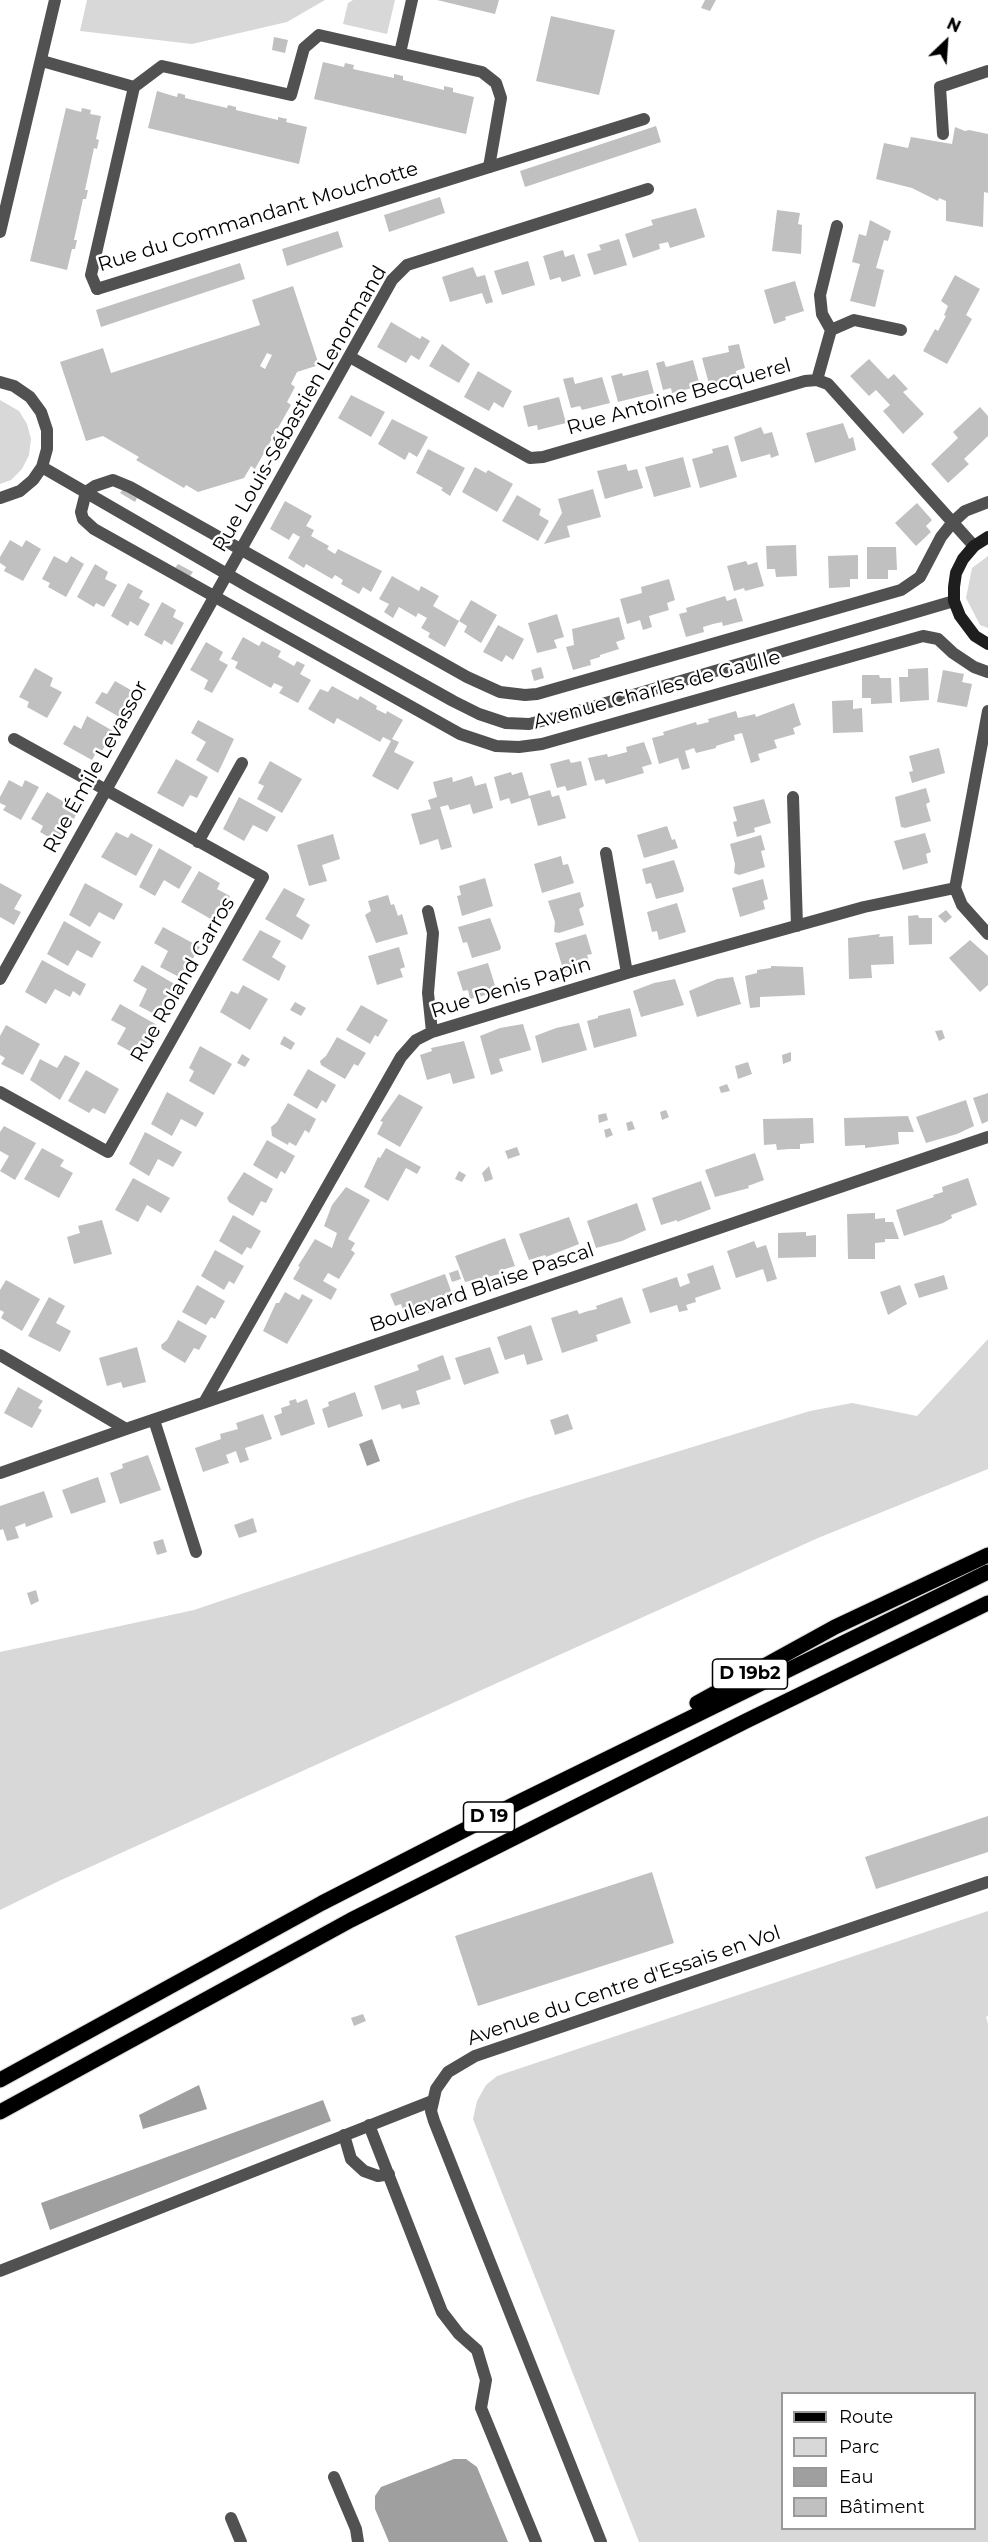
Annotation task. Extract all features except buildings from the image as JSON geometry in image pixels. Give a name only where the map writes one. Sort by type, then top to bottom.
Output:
[{"type":"main road","points":[[988,537],[974,546],[963,559],[956,573],[954,601],[967,628],[988,644]]},
{"type":"main road","name":"D 19b2","points":[[517,1803],[835,1627],[988,1555]]},
{"type":"main road","name":"D 19","points":[[0,2080],[322,1903],[517,1803],[988,1572]]},
{"type":"main road","name":"D 19","points":[[0,2112],[361,1915],[746,1721],[988,1603]]},
{"type":"street","points":[[0,232],[55,0]]},
{"type":"street","points":[[400,53],[412,0]]},
{"type":"street","points":[[42,61],[134,87],[162,66],[291,95],[304,48],[319,35],[482,72],[496,83],[501,98],[489,167]]},
{"type":"street","points":[[943,134],[940,87],[988,71]]},
{"type":"street","name":"Rue du Commandant Mouchotte","points":[[134,87],[91,275],[97,289],[644,119]]},
{"type":"street","name":"Rue Louis-Sébastien Lenormand","points":[[228,574],[392,280],[407,265],[648,189]]},
{"type":"street","points":[[817,380],[831,330],[822,314],[820,295],[837,226]]},
{"type":"street","points":[[831,330],[854,320],[901,330]]},
{"type":"street","name":"Rue Antoine Becquerel","points":[[350,357],[530,458],[543,457],[805,381],[817,380],[828,384],[974,546]]},
{"type":"street","points":[[0,382],[14,386],[30,397],[41,412],[47,430],[47,449],[42,467],[33,480],[20,491],[0,498]]},
{"type":"street","name":"Avenue Charles de Gaulle","points":[[42,467],[453,701],[479,714],[506,723],[529,724],[558,717],[954,601]]},
{"type":"street","points":[[86,492],[95,486],[113,480],[130,487],[487,688],[525,696],[901,590],[920,577],[941,537],[953,522],[965,511],[988,502]]},
{"type":"street","name":"Avenue Charles de Gaulle","points":[[86,492],[81,512],[82,519],[88,525],[460,734],[496,746],[519,747],[542,744],[923,636],[938,639],[974,668],[988,672]]},
{"type":"street","name":"Rue Émile Levassor","points":[[0,979],[228,574]]},
{"type":"street","points":[[988,711],[955,888],[962,905],[988,933]]},
{"type":"street","name":"Rue Roland Garros","points":[[0,1092],[108,1152],[263,878],[14,739]]},
{"type":"street","points":[[198,842],[242,763]]},
{"type":"street","points":[[793,797],[797,926]]},
{"type":"street","points":[[606,853],[627,973]]},
{"type":"street","name":"Rue Denis Papin","points":[[205,1401],[401,1057],[416,1040],[432,1032],[627,973],[864,907],[955,888]]},
{"type":"street","points":[[428,911],[433,933],[428,993],[432,1032]]},
{"type":"street","name":"Boulevard Blaise Pascal","points":[[0,1473],[205,1401],[988,1137]]},
{"type":"street","points":[[0,1355],[126,1429]]},
{"type":"street","points":[[154,1420],[196,1552]]},
{"type":"street","name":"Avenue du Centre d'Essais en Vol","points":[[432,2101],[436,2089],[448,2072],[475,2056],[988,1882]]},
{"type":"street","points":[[0,2271],[432,2101],[434,2121],[601,2542]]},
{"type":"street","points":[[369,2125],[442,2312],[459,2334],[477,2350],[486,2380],[481,2408],[536,2542]]},
{"type":"street","points":[[344,2135],[351,2159],[364,2171],[378,2176],[389,2174]]},
{"type":"street","points":[[334,2477],[356,2529],[358,2542]]},
{"type":"street","points":[[231,2518],[241,2542]]},
{"type":"green space","points":[[87,0],[325,0],[287,22],[192,44],[80,31]]},
{"type":"green space","points":[[353,0],[395,0],[387,34],[343,24],[348,3]]},
{"type":"green space","points":[[0,400],[19,411],[27,424],[31,439],[29,455],[22,469],[11,480],[0,484]]},
{"type":"green space","points":[[988,556],[988,628],[980,625],[966,598],[972,568]]},
{"type":"green space","points":[[988,1339],[988,1469],[818,1538],[59,1881],[0,1910],[0,1652],[194,1610],[523,1499],[810,1411],[852,1403],[917,1416]]},
{"type":"green space","points":[[988,1911],[988,2016],[986,2017],[988,2024],[988,2542],[639,2542],[473,2119],[477,2101],[486,2085],[497,2076]]},
{"type":"water","points":[[372,1439],[380,1461],[367,1466],[359,1444]]},
{"type":"water","points":[[199,2085],[207,2109],[143,2129],[139,2115]]},
{"type":"water","points":[[323,2100],[331,2121],[50,2230],[41,2203]]},
{"type":"water","points":[[454,2459],[466,2459],[477,2467],[508,2542],[389,2542],[375,2509],[375,2496],[381,2487]]}]
